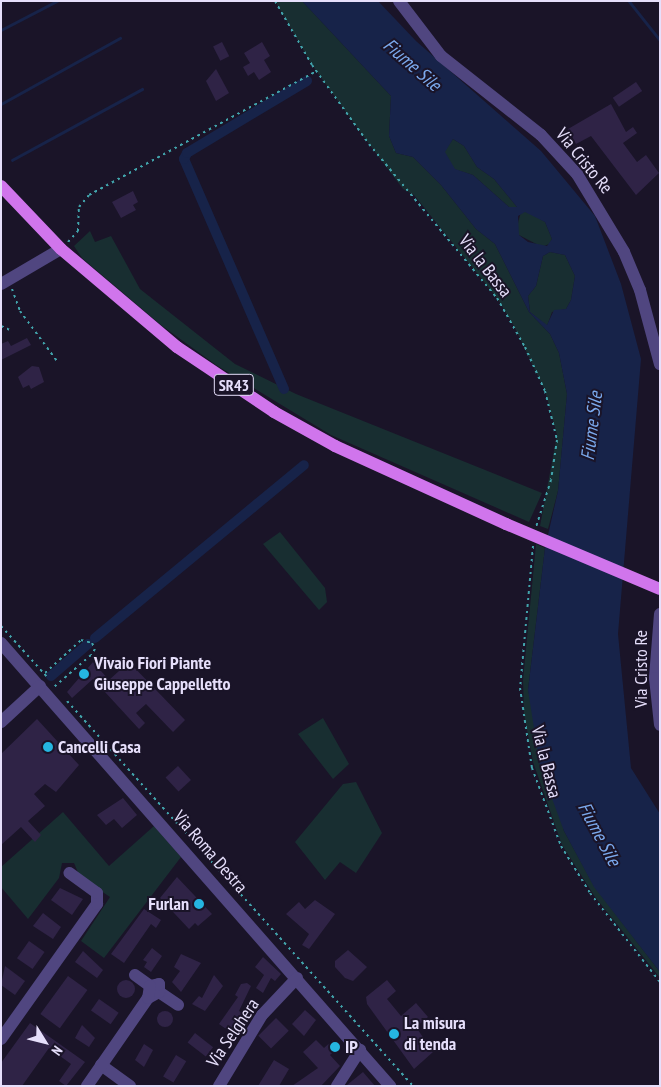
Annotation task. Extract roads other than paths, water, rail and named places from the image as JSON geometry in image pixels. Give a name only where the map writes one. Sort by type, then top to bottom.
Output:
[{"type":"main road","name":"SR43","points":[[1,186],[61,249],[178,347],[274,412],[335,446],[506,524],[660,589]]},
{"type":"street","name":"Via Cristo Re","points":[[399,1],[441,56],[541,135],[577,174],[624,252],[640,290],[660,364]]},
{"type":"street","points":[[5,282],[61,249]]},
{"type":"street","name":"Via Cristo Re","points":[[660,614],[655,678],[660,725]]},
{"type":"street","name":"Via Roma Destra","points":[[1,643],[46,685],[390,1086]]},
{"type":"street","points":[[1,722],[46,685]]},
{"type":"street","points":[[1,1039],[97,904],[97,893],[69,873]]},
{"type":"street","points":[[134,975],[152,992],[178,1005]]},
{"type":"street","name":"Via Selghera","points":[[219,1086],[296,978]]},
{"type":"street","points":[[87,1086],[152,992]]},
{"type":"street","points":[[336,1086],[360,1050]]},
{"type":"street","points":[[101,1065],[130,1086]]},
{"type":"water","name":"Fiume Sile","points":[[302,1],[378,1],[416,41],[541,151],[595,216],[621,284],[641,359],[618,634],[631,768],[660,814],[660,972],[594,887],[564,831],[540,766],[528,690],[545,548],[558,491],[567,394],[559,353],[550,334],[529,312],[495,244],[476,229],[441,185],[413,157],[396,153],[389,136],[391,96]],"holes":[[[453,139],[464,146],[477,167],[494,179],[517,207],[509,207],[473,175],[455,169],[445,152]],[[525,212],[545,222],[552,239],[547,246],[528,242],[519,235],[518,216]],[[550,252],[565,255],[575,276],[571,300],[566,309],[554,310],[547,325],[530,312],[528,296],[536,286],[543,256]]]},
{"type":"waterway","points":[[1,30],[57,1]]},
{"type":"waterway","points":[[629,1],[660,40]]},
{"type":"waterway","points":[[1,104],[120,38]]},
{"type":"waterway","points":[[284,389],[184,159],[187,153],[307,81]]},
{"type":"waterway","points":[[12,160],[142,89]]},
{"type":"waterway","points":[[95,638],[304,465]]},
{"type":"waterway","points":[[51,676],[88,644]]},
{"type":"place","name":"Vivaio Fiori Piante Giuseppe Cappelletto","points":[[84,674]]},
{"type":"place","name":"Cancelli Casa","points":[[48,747]]},
{"type":"place","name":"Furlan","points":[[199,904]]},
{"type":"place","name":"La misura di tenda","points":[[394,1034]]},
{"type":"place","name":"IP","points":[[335,1047]]}]
